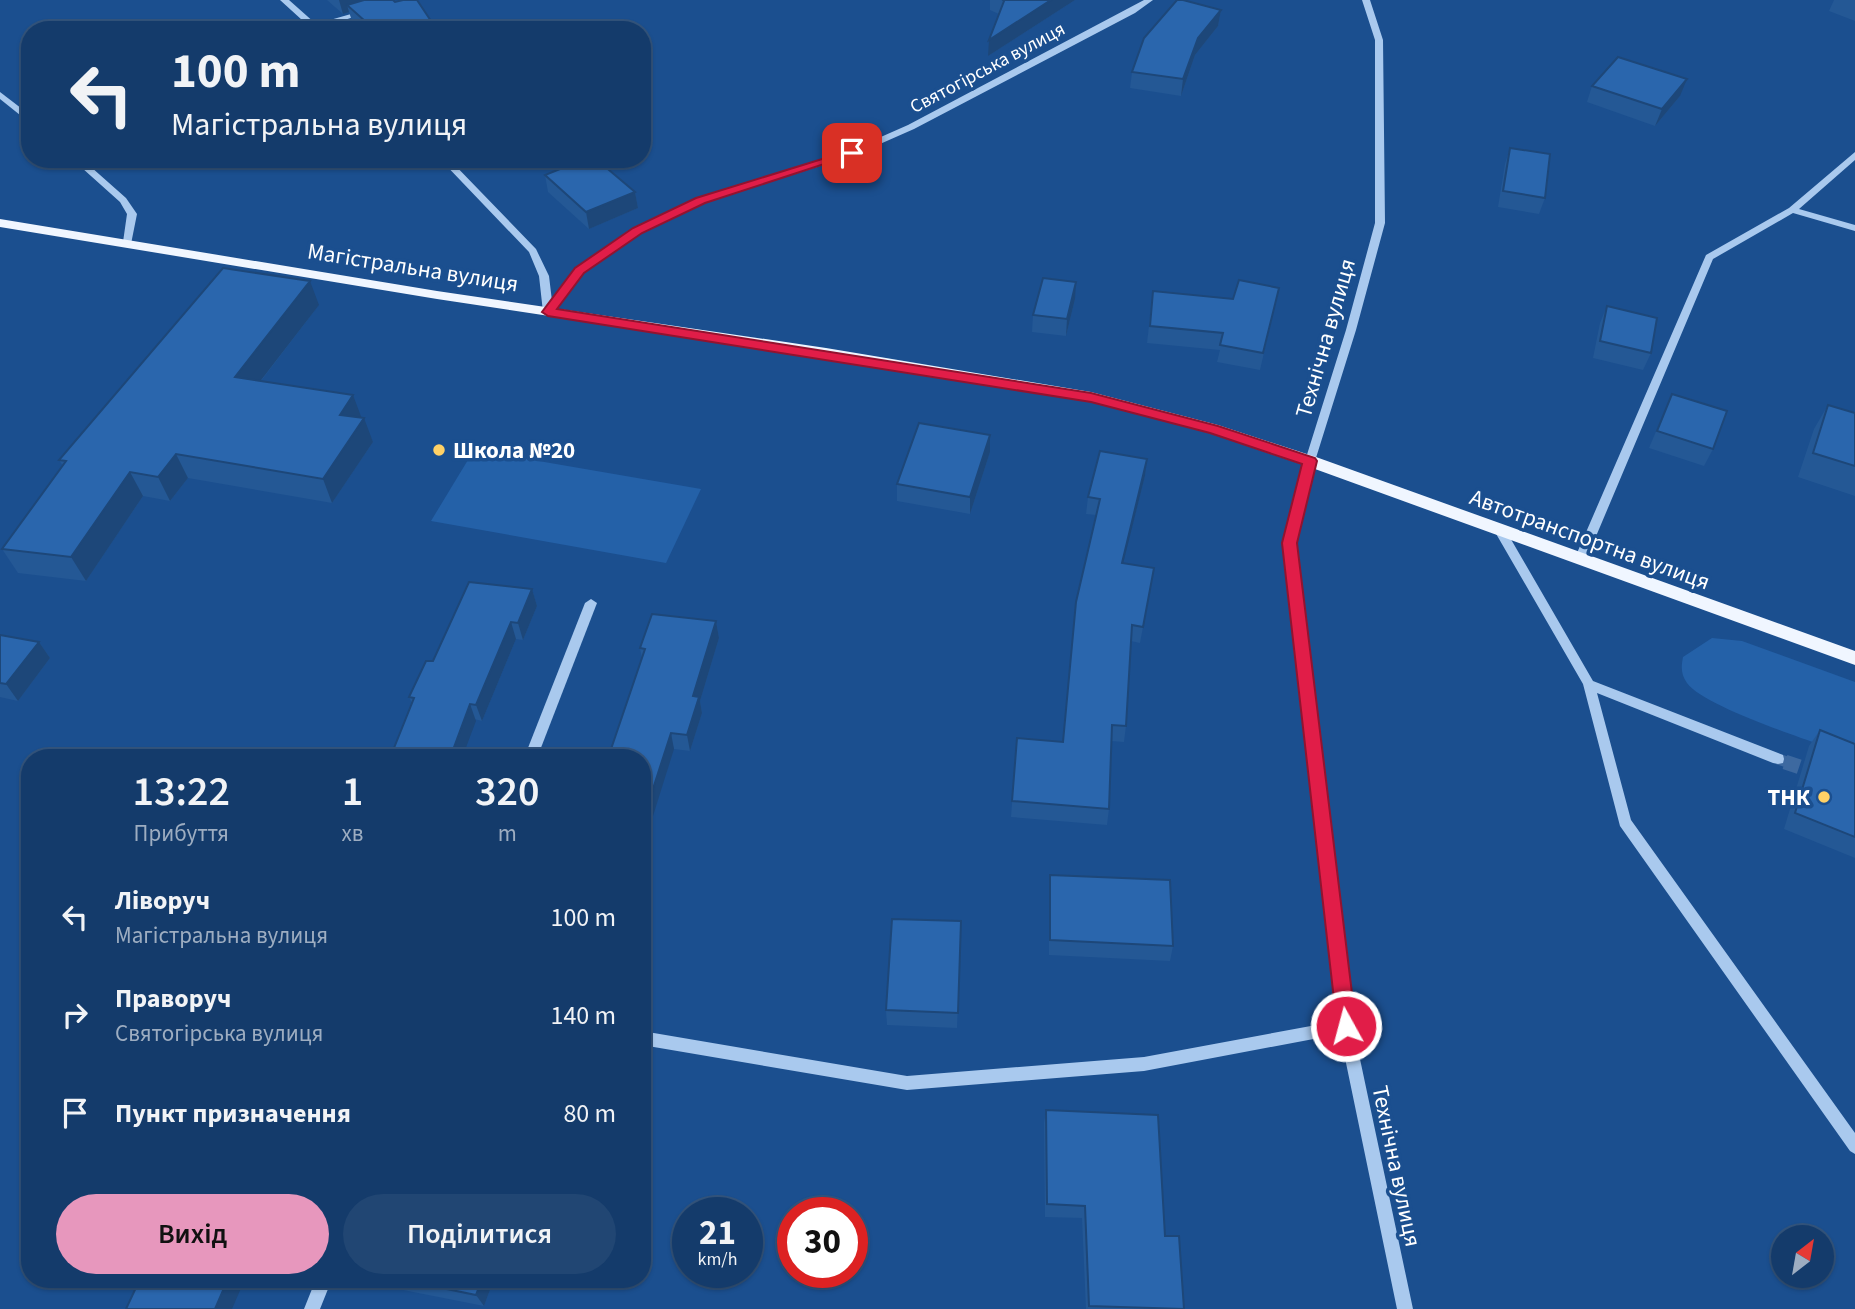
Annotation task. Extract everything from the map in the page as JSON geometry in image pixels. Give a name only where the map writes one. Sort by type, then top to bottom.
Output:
[{"type":"main road","name":"Магістральна вулиця","points":[[0,223],[1091,397],[1213,429],[1310,461]]},
{"type":"main road","name":"Автотранспортна вулиця","points":[[1310,461],[1501,532],[1855,657]]},
{"type":"street","points":[[284,0],[309,21]]},
{"type":"street","name":"Святогірська вулиця","points":[[548,312],[580,271],[637,231],[700,201],[852,153],[911,127],[1149,0]]},
{"type":"street","name":"Технічна вулиця","points":[[1370,1],[1379,40],[1380,223],[1351,330],[1310,461],[1290,543],[1346,1026],[1405,1309]]},
{"type":"street","points":[[340,21],[382,8]]},
{"type":"street","points":[[0,94],[21,112]]},
{"type":"street","points":[[1580,560],[1709,257],[1792,210],[1855,155]]},
{"type":"street","points":[[86,168],[123,200],[132,214],[128,242]]},
{"type":"street","points":[[453,168],[533,251],[544,276],[548,312]]},
{"type":"street","points":[[1792,210],[1855,228]]},
{"type":"street","points":[[1501,532],[1589,684],[1625,822],[1855,1146]]},
{"type":"street","points":[[534,749],[591,603]]},
{"type":"street","points":[[1589,684],[1778,759]]},
{"type":"street","points":[[651,1040],[907,1083],[1144,1064],[1346,1026]]},
{"type":"street","points":[[312,1309],[320,1288]]},
{"type":"shaded area","points":[[474,450],[701,489],[666,563],[431,521]]},
{"type":"shaded area","points":[[1712,638],[1742,641],[1855,682],[1855,757],[1739,714],[1698,693],[1684,677],[1683,657]]},
{"type":"building","points":[[364,0],[417,0],[431,21],[365,21],[347,5]]},
{"type":"building","points":[[1003,0],[1051,0],[989,40]]},
{"type":"building","points":[[1177,0],[1221,10],[1198,38],[1183,79],[1132,72],[1144,38]]},
{"type":"building","points":[[1618,57],[1687,79],[1662,109],[1592,86]]},
{"type":"building","points":[[1510,148],[1550,154],[1545,198],[1503,191]]},
{"type":"building","points":[[562,168],[607,168],[635,192],[586,212],[545,175]]},
{"type":"building","points":[[223,268],[310,281],[235,377],[353,395],[340,415],[364,418],[323,479],[176,454],[158,477],[130,472],[71,557],[2,549],[66,461],[59,460]]},
{"type":"building","points":[[1043,278],[1076,282],[1067,319],[1033,315]]},
{"type":"building","points":[[1239,280],[1279,288],[1263,353],[1220,345],[1223,333],[1150,326],[1153,291],[1233,299]]},
{"type":"building","points":[[1607,306],[1657,318],[1651,353],[1600,341]]},
{"type":"building","points":[[1672,394],[1727,411],[1713,449],[1657,431]]},
{"type":"building","points":[[1828,405],[1855,413],[1855,466],[1813,453]]},
{"type":"building","points":[[919,423],[990,435],[970,497],[897,484]]},
{"type":"building","points":[[1100,451],[1147,459],[1122,563],[1154,568],[1143,627],[1132,625],[1126,726],[1112,725],[1109,809],[1012,801],[1017,738],[1063,742],[1076,602],[1100,499],[1088,497]]},
{"type":"building","points":[[469,582],[532,589],[518,623],[511,622],[476,705],[470,704],[453,749],[394,749],[414,698],[409,697],[426,661],[433,661]]},
{"type":"building","points":[[652,614],[716,621],[693,696],[699,697],[687,735],[671,733],[651,795],[651,749],[611,749],[645,649],[640,648]]},
{"type":"building","points":[[0,635],[39,642],[6,684],[0,683]]},
{"type":"building","name":"ТНК","points":[[1820,730],[1855,744],[1855,837],[1795,813]]},
{"type":"building","points":[[1050,875],[1170,880],[1173,946],[1050,940]]},
{"type":"building","points":[[892,919],[961,921],[958,1013],[886,1010]]},
{"type":"building","points":[[1046,1110],[1158,1115],[1165,1236],[1179,1236],[1184,1309],[1089,1306],[1085,1206],[1047,1204]]},
{"type":"building","points":[[136,1288],[224,1288],[215,1309],[126,1309]]},
{"type":"building","points":[[442,1288],[479,1288],[476,1295]]},
{"type":"tunnel","points":[[1778,759],[1790,763]]},
{"type":"tunnel","points":[[1785,762],[1815,772]]},
{"type":"place","name":"Школа №20","points":[[439,450]]},
{"type":"place","name":"ТНК","points":[[1824,797]]},
{"type":"route","points":[[852,153],[700,201],[637,231],[580,271],[548,312],[826,353],[1091,397],[1213,429],[1310,461],[1290,543],[1346,1026]]}]
